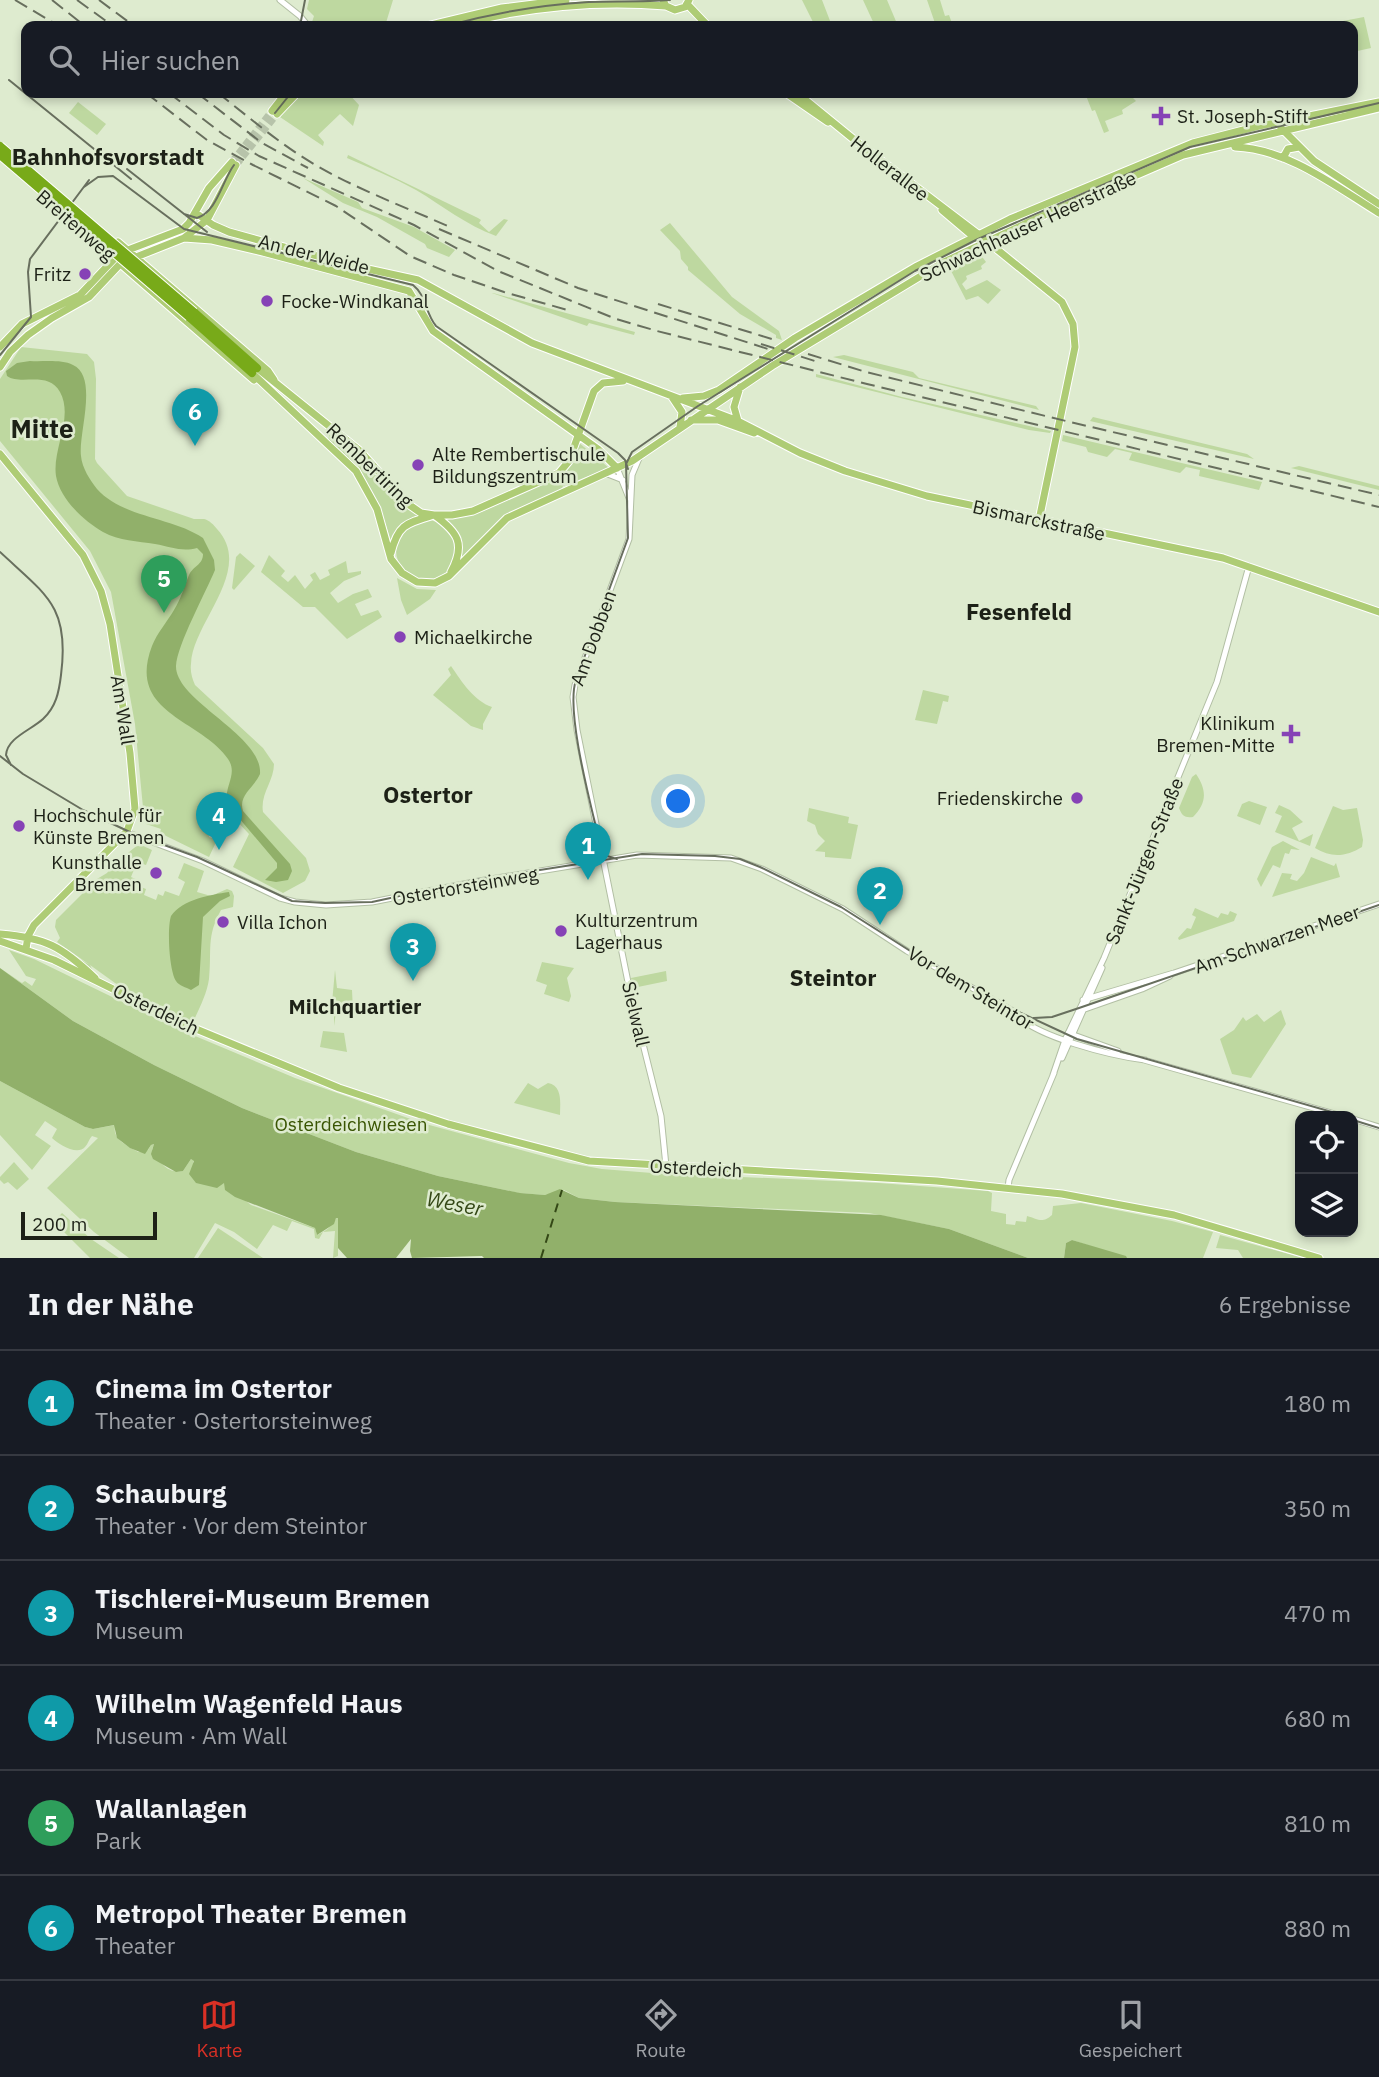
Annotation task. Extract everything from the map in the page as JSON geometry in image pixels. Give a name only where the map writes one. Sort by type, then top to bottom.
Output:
[{"type":"highway","points":[[0,144],[122,256]]},
{"type":"highway","points":[[0,157],[122,256],[255,371]]},
{"type":"main road","points":[[449,21],[502,8],[566,0]]},
{"type":"main road","points":[[480,21],[549,8],[624,3],[664,3],[675,10],[686,4],[702,21]]},
{"type":"main road","points":[[283,98],[274,112],[291,98]]},
{"type":"main road","name":"Hollerallee","points":[[793,98],[841,130]]},
{"type":"main road","name":"Hollerallee","points":[[803,98],[1062,302],[1068,312],[1075,336],[1074,355],[1039,520]]},
{"type":"main road","name":"Schwachhauser Heerstraße","points":[[673,397],[704,396],[727,385],[795,338],[975,235],[1193,143],[1276,122],[1379,102]]},
{"type":"main road","name":"Schwachhauser Heerstraße","points":[[679,428],[740,386],[898,288],[944,262],[1033,220],[1184,155],[1379,108]]},
{"type":"main road","points":[[1276,122],[1323,168],[1379,204]]},
{"type":"main road","points":[[1227,145],[1258,150],[1283,158],[1318,175],[1379,213]]},
{"type":"main road","points":[[1283,158],[1287,149],[1299,147]]},
{"type":"main road","points":[[0,367],[20,343],[89,291],[122,256],[177,233],[188,225],[209,188],[234,164],[207,220],[184,238],[136,256],[122,256]]},
{"type":"main road","name":"An der Weide","points":[[196,212],[229,232],[354,266],[401,275],[435,288],[532,343],[627,380]]},
{"type":"main road","name":"An der Weide","points":[[184,238],[212,240],[402,289],[413,296],[418,306]]},
{"type":"main road","name":"Rembertiring","points":[[122,256],[136,256],[268,371],[276,383]]},
{"type":"main road","name":"Rembertiring","points":[[122,256],[245,373],[275,394]]},
{"type":"main road","points":[[0,347],[13,331],[89,291]]},
{"type":"main road","name":"Am Dobben","points":[[418,306],[433,331],[578,434],[617,468]]},
{"type":"main road","name":"Rembertiring","points":[[255,371],[276,383],[360,451],[408,505],[421,513],[434,516]]},
{"type":"main road","name":"Rembertiring","points":[[255,371],[363,481],[380,518],[391,555],[402,573],[417,582],[435,583],[449,576]]},
{"type":"main road","points":[[391,555],[396,536],[402,527],[416,520],[473,511],[555,475],[567,465],[588,402],[598,386],[608,381],[627,380],[673,397],[682,412],[679,428],[632,461],[506,519],[449,576]]},
{"type":"main road","points":[[738,421],[734,407],[740,386]]},
{"type":"main road","name":"Bismarckstraße","points":[[673,397],[738,421],[771,439],[845,471],[891,486],[939,499],[1248,566],[1379,612]]},
{"type":"main road","points":[[690,420],[718,420],[771,439]]},
{"type":"main road","points":[[598,449],[618,459],[632,461]]},
{"type":"main road","name":"Am Wall","points":[[0,454],[83,555],[105,601],[126,718],[134,787],[135,810],[126,832]]},
{"type":"main road","points":[[434,516],[449,526],[458,541],[457,559],[449,576]]},
{"type":"main road","points":[[26,949],[28,936],[41,918],[126,832]]},
{"type":"main road","name":"Osterdeich","points":[[0,934],[28,936],[49,943],[97,980]]},
{"type":"main road","name":"Osterdeich","points":[[0,941],[43,956],[184,1024],[310,1078],[448,1124],[589,1161],[878,1177],[1008,1188],[1112,1202],[1174,1215],[1320,1258]]},
{"type":"main road","points":[[43,956],[43,947],[49,943]]},
{"type":"street","points":[[280,0],[304,21]]},
{"type":"street","name":"Am Dobben","points":[[604,861],[577,730],[573,694],[629,539],[632,475],[639,456]]},
{"type":"street","name":"Am Dobben","points":[[617,468],[629,500]]},
{"type":"street","points":[[605,473],[623,480]]},
{"type":"street","name":"Sankt-Jürgen-Straße","points":[[1069,1038],[1091,997],[1104,958],[1217,682],[1248,566]]},
{"type":"street","name":"Ostertorsteinweg","points":[[126,832],[197,858],[280,898],[326,905],[372,902],[470,882],[604,861]]},
{"type":"street","name":"Vor dem Steintor","points":[[604,861],[650,855],[724,857],[749,863],[843,909],[907,951],[1013,1011],[1024,1021],[1069,1038],[1324,1111]]},
{"type":"street","name":"Sielwall","points":[[604,861],[628,984],[661,1116],[666,1166]]},
{"type":"street","name":"Am Schwarzen Meer","points":[[1083,1000],[1174,973],[1379,904]]},
{"type":"street","name":"Sankt-Jürgen-Straße","points":[[1069,1038],[1083,1000],[1104,958]]},
{"type":"street","name":"Am Schwarzen Meer","points":[[1085,1009],[1162,981],[1174,973]]},
{"type":"street","points":[[1008,1188],[1069,1038]]},
{"type":"street","points":[[1358,1121],[1379,1127]]},
{"type":"green space","points":[[309,0],[393,0],[387,21],[312,21],[314,16],[307,9]]},
{"type":"green space","points":[[802,0],[822,0],[830,21],[812,21]]},
{"type":"green space","points":[[863,0],[887,0],[896,21],[873,21]]},
{"type":"green space","points":[[927,0],[940,0],[945,16],[949,15],[951,21],[934,21]]},
{"type":"green space","points":[[1364,17],[1371,48],[1358,51],[1358,21],[1343,21]]},
{"type":"green space","points":[[298,98],[353,98],[359,105],[353,126],[340,114],[318,135],[324,142],[323,146],[280,117],[288,105]]},
{"type":"green space","points":[[1087,98],[1133,98],[1136,101],[1122,110],[1123,114],[1105,121],[1109,131],[1104,133],[1095,110],[1092,111]]},
{"type":"green space","points":[[78,102],[106,124],[97,135],[69,113]]},
{"type":"green space","points":[[348,155],[478,218],[481,220],[479,223],[489,232],[504,219],[508,220],[496,236],[485,232],[408,186],[347,158]]},
{"type":"green space","points":[[303,178],[358,202],[362,208],[414,227],[455,250],[449,257],[427,248],[425,244],[377,217],[343,203]]},
{"type":"green space","points":[[670,223],[732,297],[779,331],[782,340],[740,314],[688,270],[681,259],[680,251],[660,230]]},
{"type":"green space","points":[[980,254],[986,262],[981,266],[982,269],[966,276],[967,279],[962,284],[966,290],[987,280],[1001,290],[988,304],[978,296],[966,300],[948,265]]},
{"type":"green space","points":[[492,293],[635,332],[634,335],[589,323],[587,326]]},
{"type":"green space","points":[[21,347],[87,354],[94,362],[96,379],[97,463],[127,496],[194,519],[208,520],[227,545],[229,562],[226,579],[194,648],[191,672],[195,685],[263,748],[274,764],[263,799],[263,812],[306,858],[310,871],[305,881],[283,893],[233,867],[249,834],[218,801],[214,801],[207,816],[209,837],[217,840],[209,857],[160,833],[161,829],[146,824],[135,724],[111,592],[90,551],[0,441],[0,379]]},
{"type":"green space","points":[[844,355],[913,372],[919,378],[1036,406],[1039,410],[833,357]]},
{"type":"green space","points":[[816,374],[1051,431],[1029,430],[816,377]]},
{"type":"green space","points":[[1093,417],[1247,454],[1254,459],[1090,421]]},
{"type":"green space","points":[[326,430],[346,442],[420,515],[402,524],[391,541],[380,509],[368,486],[328,441]]},
{"type":"green space","points":[[1063,435],[1262,482],[1259,490],[1199,476],[1200,470],[1186,467],[1180,473],[1129,460],[1132,453],[1115,449],[1107,457],[1088,452],[1086,447],[1062,441]]},
{"type":"green space","points":[[578,442],[609,468],[563,486],[561,490],[505,517],[461,562],[460,539],[446,520],[481,512],[561,476],[572,461]]},
{"type":"green space","points":[[1299,466],[1379,486],[1379,490],[1291,468]]},
{"type":"green space","points":[[426,520],[443,525],[451,533],[456,550],[451,567],[443,575],[426,580],[409,575],[401,567],[396,550],[401,533],[409,525]]},
{"type":"green space","points":[[240,553],[255,566],[234,590],[232,588],[236,557]]},
{"type":"green space","points":[[269,555],[285,571],[281,576],[288,582],[295,575],[305,589],[313,580],[310,575],[315,572],[320,580],[330,575],[328,570],[346,561],[348,573],[361,571],[361,574],[344,581],[330,593],[338,603],[368,589],[372,597],[355,604],[361,616],[378,610],[382,617],[347,639],[315,607],[303,607],[261,572]]},
{"type":"green space","points":[[397,578],[417,589],[436,590],[430,599],[407,615]]},
{"type":"green space","points":[[451,666],[474,696],[492,707],[483,724],[483,730],[471,726],[433,695],[451,675],[448,669]]},
{"type":"green space","points":[[923,690],[949,696],[948,702],[943,701],[937,724],[915,720]]},
{"type":"green space","points":[[1196,774],[1204,796],[1198,812],[1193,817],[1188,817],[1183,815],[1179,808],[1192,777]]},
{"type":"green space","points":[[1249,801],[1267,807],[1260,825],[1237,816],[1242,804]]},
{"type":"green space","points":[[1279,805],[1290,810],[1303,822],[1292,828],[1299,841],[1313,834],[1310,846],[1275,832],[1282,816],[1275,813]]},
{"type":"green space","points":[[1333,806],[1343,810],[1357,808],[1362,847],[1338,855],[1315,848]]},
{"type":"green space","points":[[809,808],[849,817],[848,823],[858,825],[851,859],[825,857],[825,852],[815,851],[825,841],[818,834],[815,825],[807,821]]},
{"type":"green space","points":[[1283,841],[1300,850],[1291,849],[1289,854],[1285,853],[1280,868],[1273,865],[1261,887],[1257,879],[1272,847]]},
{"type":"green space","points":[[139,844],[152,850],[146,865],[137,862],[131,877],[142,882],[141,887],[146,889],[144,895],[156,900],[158,894],[163,896],[165,891],[179,896],[185,882],[178,878],[184,863],[204,871],[197,892],[211,896],[227,889],[232,891],[234,896],[233,907],[221,910],[213,928],[209,979],[194,1020],[196,1026],[115,983],[57,942],[60,938],[55,927],[56,920],[97,879]]},
{"type":"green space","points":[[1311,857],[1334,866],[1336,863],[1340,877],[1272,897],[1282,873],[1292,874],[1290,879],[1297,881]]},
{"type":"green space","points":[[1195,908],[1218,918],[1221,913],[1228,915],[1230,911],[1237,914],[1234,921],[1179,940],[1187,928],[1191,929],[1196,917],[1192,915]]},
{"type":"green space","points":[[51,942],[90,965],[93,971]]},
{"type":"green space","name":"Osterdeichwiesen","points":[[9,950],[34,959],[176,1028],[295,1078],[422,1123],[569,1163],[652,1173],[879,1183],[988,1191],[992,1193],[991,1211],[1006,1214],[1006,1224],[1026,1222],[1027,1216],[1045,1219],[1052,1215],[1053,1206],[1081,1203],[1213,1232],[1203,1258],[1127,1258],[1072,1240],[1066,1243],[1064,1258],[1028,1258],[949,1229],[869,1213],[615,1202],[579,1198],[564,1190],[545,1195],[519,1193],[438,1176],[356,1152],[242,1108],[154,1065],[73,1021],[0,968],[22,983],[25,981],[32,986],[36,979],[26,976]]},
{"type":"green space","points":[[542,962],[574,968],[567,978],[571,996],[569,1002],[544,994],[547,985],[536,981]]},
{"type":"green space","points":[[335,970],[337,988],[352,990],[353,1011],[336,1012],[334,1026],[334,1015],[331,1014]]},
{"type":"green space","points":[[666,971],[667,981],[633,988],[631,978]]},
{"type":"green space","points":[[1281,1010],[1286,1024],[1251,1078],[1232,1074],[1220,1039],[1234,1030],[1243,1017],[1246,1021],[1257,1014],[1264,1022]]},
{"type":"green space","points":[[323,1031],[344,1033],[347,1052],[320,1047]]},
{"type":"green space","points":[[0,1081],[85,1127],[93,1129],[115,1125],[118,1138],[138,1152],[148,1150],[154,1144],[152,1150],[164,1166],[173,1171],[183,1171],[191,1159],[194,1160],[193,1163],[251,1205],[315,1228],[317,1235],[338,1218],[338,1256],[333,1258],[335,1231],[323,1232],[319,1239],[315,1238],[314,1229],[292,1221],[287,1231],[273,1225],[257,1249],[234,1232],[215,1223],[194,1258],[129,1258],[94,1232],[47,1188],[98,1138],[92,1136],[85,1147],[73,1150],[52,1138],[57,1129],[45,1121],[35,1135],[51,1146],[32,1170],[0,1135]]},
{"type":"green space","points":[[528,1083],[538,1089],[548,1083],[556,1088],[560,1096],[560,1115],[514,1103]]},
{"type":"green space","points":[[14,1162],[29,1179],[17,1190],[8,1182],[4,1184],[0,1180]]},
{"type":"green space","points":[[62,1213],[91,1239],[119,1258],[90,1258],[54,1222]]},
{"type":"green space","points":[[218,1228],[263,1258],[198,1258]]},
{"type":"green space","points":[[1220,1235],[1303,1258],[1243,1258],[1238,1250],[1216,1248]]},
{"type":"water","points":[[63,362],[81,371],[85,381],[86,407],[81,456],[89,478],[97,489],[120,506],[191,531],[203,538],[214,560],[215,570],[186,632],[178,657],[176,666],[179,679],[189,692],[248,746],[257,760],[260,774],[243,800],[243,811],[290,864],[292,871],[288,880],[265,880],[277,868],[277,863],[228,805],[227,793],[232,771],[228,759],[216,745],[170,713],[149,687],[147,669],[152,646],[203,554],[197,548],[181,549],[115,537],[81,516],[62,493],[56,476],[65,412],[60,392],[49,382],[13,379],[7,376],[6,371],[17,363]]},
{"type":"water","points":[[229,892],[230,896],[220,901],[203,917],[199,985],[191,990],[179,984],[174,976],[169,949],[171,916],[190,902]]},
{"type":"water","name":"Weser","points":[[0,968],[73,1021],[242,1108],[356,1152],[438,1176],[520,1193],[545,1195],[560,1189],[579,1198],[615,1202],[881,1215],[949,1229],[1028,1258],[412,1258],[411,1239],[396,1258],[347,1258],[338,1248],[338,1218],[334,1224],[317,1235],[315,1228],[235,1197],[225,1190],[224,1183],[217,1188],[196,1183],[189,1174],[194,1161],[191,1159],[183,1171],[176,1172],[153,1159],[151,1154],[154,1144],[145,1154],[130,1148],[117,1138],[114,1125],[93,1129],[85,1127],[0,1081]]},
{"type":"water","points":[[1072,1240],[1127,1258],[1064,1258],[1066,1243]]},
{"type":"ferry route","points":[[541,1258],[562,1190]]},
{"type":"tunnel","points":[[232,162],[272,111]]},
{"type":"tunnel","points":[[236,165],[277,114]]},
{"type":"tram line","points":[[301,21],[305,0]]},
{"type":"tram line","points":[[466,21],[553,5],[670,0]]},
{"type":"tram line","points":[[9,80],[21,90]]},
{"type":"tram line","points":[[31,98],[131,179]]},
{"type":"tram line","points":[[275,113],[287,98]]},
{"type":"tram line","points":[[617,859],[607,856],[600,844],[581,760],[574,695],[576,680],[628,538],[626,464],[632,452],[698,406],[915,271],[978,239],[1190,147],[1379,103]]},
{"type":"tram line","points":[[184,214],[197,218],[204,215],[234,165]]},
{"type":"tram line","points":[[127,169],[207,232]]},
{"type":"tram line","points":[[84,187],[98,177],[113,176],[184,229],[413,285],[421,294],[436,326],[618,453],[625,460],[628,469]]},
{"type":"tram line","points":[[0,355],[31,317],[28,272],[30,259],[89,180]]},
{"type":"tram line","points":[[0,552],[51,604],[58,617],[63,652],[54,704],[43,719],[20,735],[7,749],[6,755],[11,765]]},
{"type":"tram line","points":[[0,756],[23,774],[83,810],[134,834],[197,857],[292,901],[372,902],[469,881],[642,854],[740,859],[841,907],[915,954],[1006,1006],[1077,1039],[1329,1111]]},
{"type":"tram line","points":[[1034,1018],[1052,1017],[1379,905]]},
{"type":"tram line","points":[[1358,1122],[1379,1128]]},
{"type":"railway","points":[[15,0],[51,21]]},
{"type":"railway","points":[[52,0],[79,21]]},
{"type":"railway","points":[[77,0],[106,21]]},
{"type":"railway","points":[[99,0],[127,21]]},
{"type":"railway","points":[[152,98],[207,140],[336,206],[410,256],[454,275],[571,311]]},
{"type":"railway","points":[[176,98],[224,135],[259,156],[414,225],[498,271],[616,319],[867,384],[1379,507]]},
{"type":"railway","points":[[204,98],[262,143],[308,168]]},
{"type":"railway","points":[[224,98],[279,141],[319,167],[368,192],[452,228]]},
{"type":"railway","points":[[439,229],[578,288],[768,349]]},
{"type":"railway","points":[[658,304],[775,340]]},
{"type":"railway","points":[[761,344],[818,362]]},
{"type":"railway","points":[[808,354],[866,372],[1379,495]]},
{"type":"place","name":"St. Joseph-Stift","points":[[1161,116]]},
{"type":"place","name":"Fritz","points":[[85,274]]},
{"type":"place","name":"Focke-Windkanal","points":[[267,301]]},
{"type":"place","name":"Metropol Theater Bremen","points":[[195,446]]},
{"type":"place","name":"Alte Rembertischule Bildungszentrum","points":[[418,465]]},
{"type":"place","name":"Wallanlagen","points":[[164,613]]},
{"type":"place","name":"Michaelkirche","points":[[400,637]]},
{"type":"place","name":"Klinikum Bremen-Mitte","points":[[1291,734]]},
{"type":"place","name":"Friedenskirche","points":[[1077,798]]},
{"type":"place","name":"Hochschule für Künste Bremen","points":[[19,826]]},
{"type":"place","name":"Wilhelm Wagenfeld Haus","points":[[219,850]]},
{"type":"place","name":"Kunsthalle Bremen","points":[[156,873]]},
{"type":"place","name":"Cinema im Ostertor","points":[[588,880]]},
{"type":"place","name":"Villa Ichon","points":[[223,922]]},
{"type":"place","name":"Schauburg","points":[[880,925]]},
{"type":"place","name":"Kulturzentrum Lagerhaus","points":[[561,931]]},
{"type":"place","name":"Tischlerei-Museum Bremen","points":[[413,981]]},
{"type":"district","name":"Bahnhofsvorstadt","points":[[108,156]]},
{"type":"district","name":"Mitte","points":[[42,428]]},
{"type":"district","name":"Fesenfeld","points":[[1019,611]]},
{"type":"district","name":"Ostertor","points":[[428,794]]},
{"type":"district","name":"Steintor","points":[[833,977]]},
{"type":"district","name":"Milchquartier","points":[[355,1006]]}]
